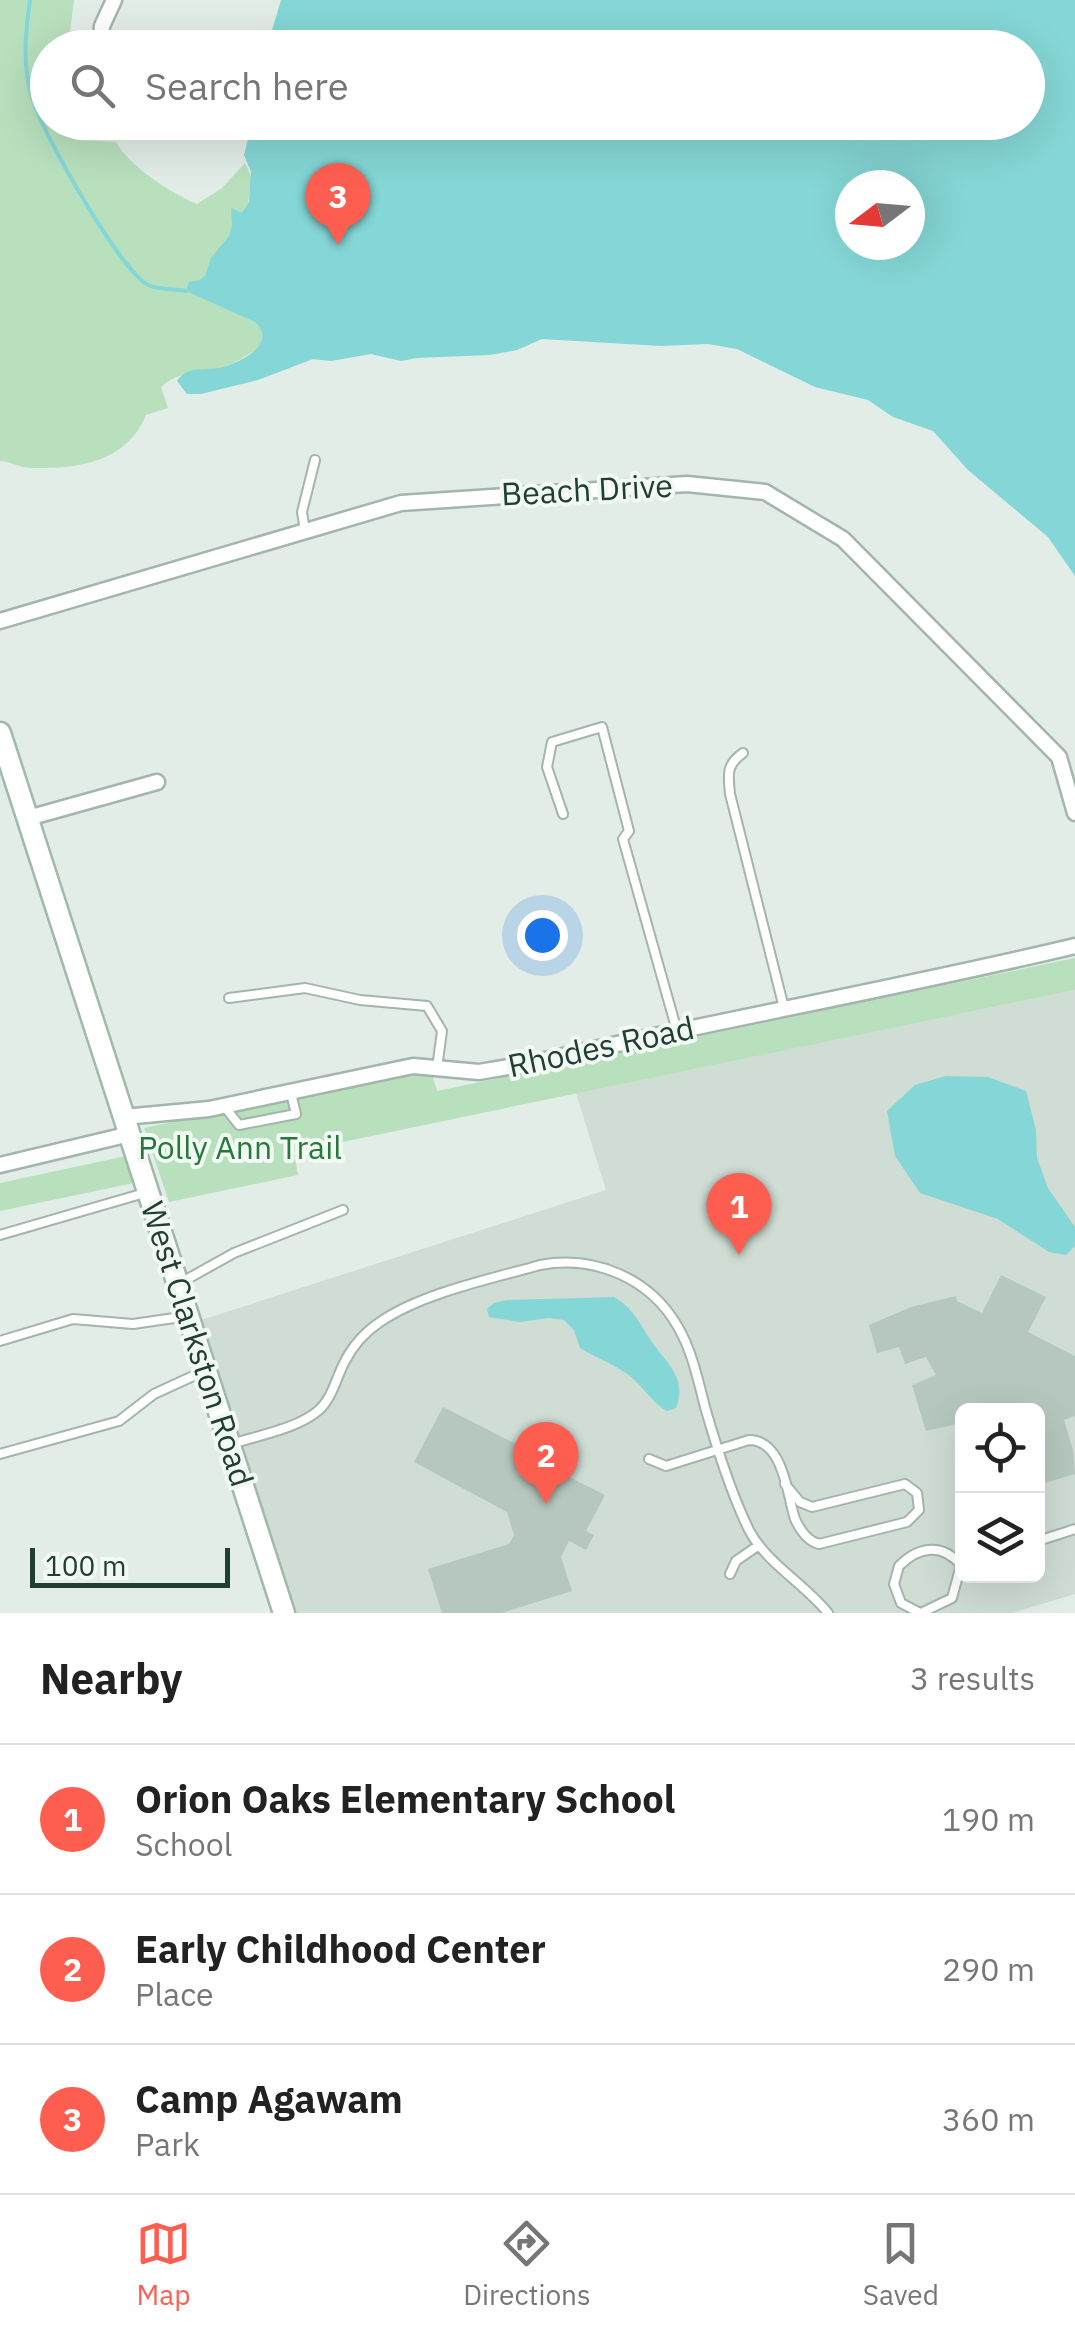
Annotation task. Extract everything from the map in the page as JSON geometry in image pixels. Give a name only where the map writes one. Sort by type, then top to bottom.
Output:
[{"type":"main road","name":"West Clarkston Road","points":[[0,733],[4,756],[28,818],[284,1613]]},
{"type":"street","points":[[102,30],[114,0]]},
{"type":"street","name":"Beach Drive","points":[[0,621],[401,502],[687,484],[765,492],[843,539],[1059,758],[1070,775]]},
{"type":"street","points":[[1070,775],[1075,813]]},
{"type":"street","points":[[28,818],[157,782]]},
{"type":"street","name":"Rhodes Road","points":[[0,1165],[127,1126],[413,1066],[479,1072],[944,977],[1075,946]]},
{"type":"lane","points":[[304,531],[302,512],[315,460]]},
{"type":"lane","points":[[563,814],[547,767],[552,742],[602,727],[629,830],[623,839],[631,874],[678,1031]]},
{"type":"lane","points":[[743,753],[731,762],[728,770],[730,794],[784,1008]]},
{"type":"lane","points":[[229,998],[305,988],[360,1000],[427,1006],[442,1031],[437,1068]]},
{"type":"lane","points":[[224,1106],[238,1125],[277,1118],[296,1114],[291,1093]]},
{"type":"lane","points":[[0,1235],[148,1192]]},
{"type":"lane","points":[[178,1284],[234,1253],[343,1210]]},
{"type":"lane","points":[[229,1444],[298,1422],[316,1412],[327,1401],[361,1338],[396,1312],[501,1277],[562,1262],[597,1266],[618,1273],[649,1292],[671,1316],[691,1358],[718,1450],[744,1519],[759,1545],[828,1613]]},
{"type":"lane","points":[[0,1341],[73,1319],[133,1324],[188,1316]]},
{"type":"lane","points":[[0,1454],[119,1421],[154,1394],[206,1371]]},
{"type":"lane","points":[[650,1459],[666,1466],[749,1440],[765,1443],[776,1456],[784,1484],[798,1526],[812,1542],[819,1544],[907,1522],[919,1510],[916,1493],[905,1484],[812,1507],[800,1502],[784,1484]]},
{"type":"lane","points":[[1045,1538],[1075,1529]]},
{"type":"lane","points":[[730,1574],[736,1561],[759,1545]]},
{"type":"lane","points":[[955,1558],[937,1548],[926,1549],[898,1566],[894,1584],[901,1603],[921,1613],[952,1598],[957,1583]]},
{"type":"shaded area","points":[[1075,990],[1075,1594],[1012,1613],[293,1613],[198,1321],[606,1190],[576,1093]]},
{"type":"green space","points":[[0,0],[74,0],[70,30],[30,30],[30,140],[116,142],[152,178],[197,204],[222,188],[245,163],[252,178],[247,210],[868,140],[1004,140],[897,170],[835,170],[835,187],[258,349],[227,366],[182,375],[168,382],[161,387],[168,408],[146,415],[126,444],[98,460],[48,468],[27,468],[0,461]]},
{"type":"green space","points":[[1075,0],[1075,120],[1045,128],[1045,31]]},
{"type":"green space","name":"Polly Ann Trail","points":[[1075,958],[1075,990],[294,1152],[298,1175],[169,1202],[144,1128],[430,1068],[437,1091]]},
{"type":"green space","name":"Polly Ann Trail","points":[[126,1156],[134,1183],[0,1211],[0,1183]]},
{"type":"water","points":[[281,0],[1075,0],[1075,576],[1048,537],[968,470],[933,431],[893,417],[868,400],[815,387],[737,349],[708,344],[661,346],[542,339],[517,350],[490,355],[401,361],[371,354],[331,361],[313,359],[258,380],[187,394],[177,381],[182,375],[239,361],[260,344],[261,330],[255,322],[186,291],[189,282],[205,276],[211,258],[229,236],[231,208],[242,213],[249,202],[251,172],[244,155],[248,140],[1045,140],[1045,30],[272,30]]},
{"type":"water","points":[[946,1076],[988,1077],[1026,1091],[1036,1130],[1037,1158],[1048,1188],[1075,1227],[1075,1246],[1066,1255],[1049,1252],[998,1219],[920,1193],[895,1156],[887,1111],[915,1085]]},
{"type":"water","points":[[614,1297],[635,1315],[673,1370],[679,1387],[676,1408],[667,1411],[625,1373],[580,1348],[574,1330],[564,1320],[519,1322],[489,1317],[487,1309],[507,1300]]},
{"type":"building","points":[[1001,1275],[1046,1297],[1028,1332],[1075,1356],[1075,1416],[1064,1420],[1075,1474],[1045,1483],[1045,1403],[955,1403],[955,1425],[926,1431],[912,1385],[936,1375],[926,1357],[905,1364],[899,1347],[877,1353],[869,1325],[911,1307],[956,1296],[957,1301],[982,1313]]},
{"type":"building","points":[[443,1407],[553,1463],[551,1468],[605,1495],[586,1531],[594,1535],[586,1550],[569,1541],[561,1557],[572,1591],[502,1613],[442,1613],[428,1569],[509,1544],[514,1535],[507,1512],[414,1462]]},
{"type":"waterway","points":[[30,0],[26,50],[30,88]]},
{"type":"waterway","points":[[52,140],[102,228],[135,274],[152,287],[186,291]]},
{"type":"place","name":"Camp Agawam","points":[[338,245]]},
{"type":"place","name":"Orion Oaks Elementary School","points":[[739,1255]]},
{"type":"place","name":"Early Childhood Center","points":[[546,1504]]}]
